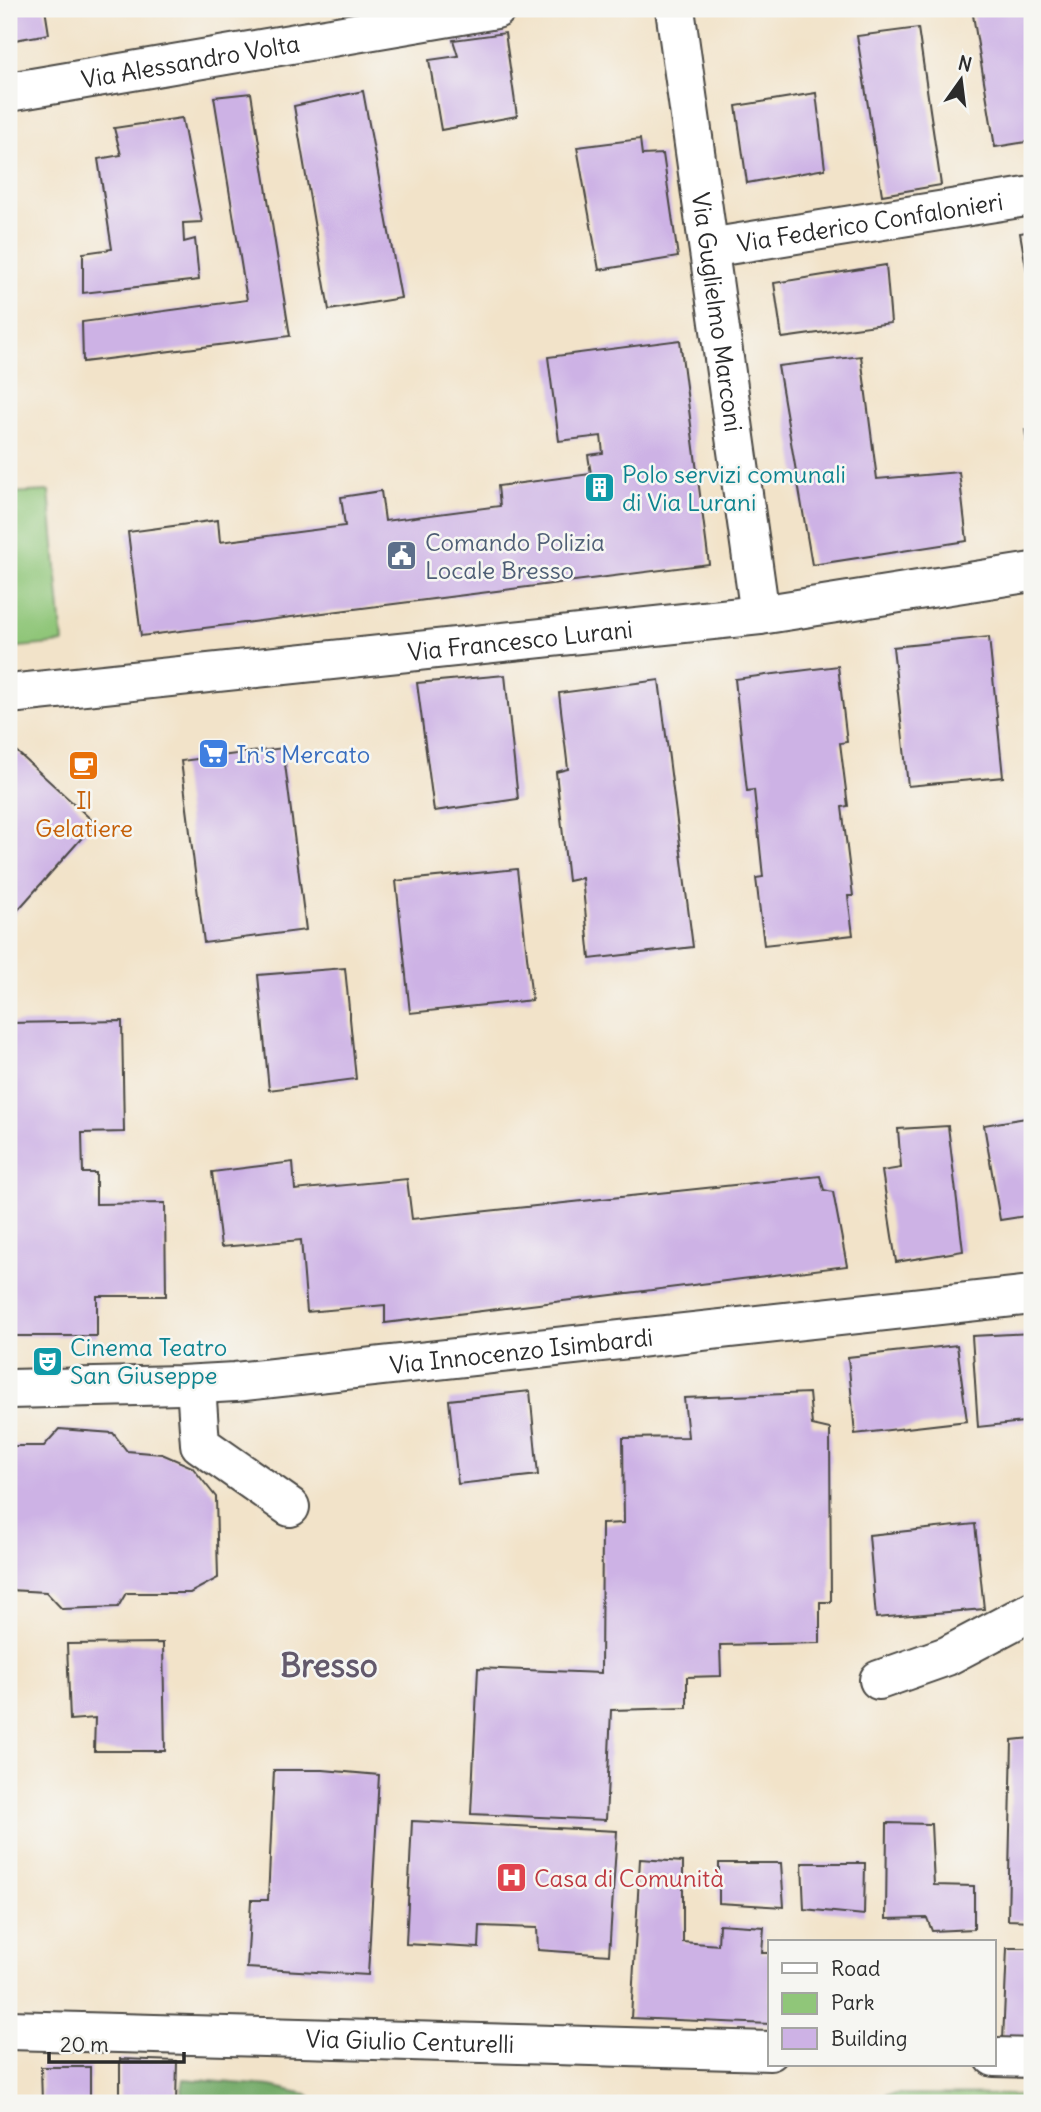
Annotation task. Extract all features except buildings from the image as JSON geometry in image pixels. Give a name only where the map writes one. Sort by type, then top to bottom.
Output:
[{"type":"street","name":"Via Alessandro Volta","points":[[9,92],[496,9]]},
{"type":"street","name":"Via Guglielmo Marconi","points":[[675,9],[760,615]]},
{"type":"street","name":"Via Federico Confalonieri","points":[[709,248],[1032,196]]},
{"type":"street","name":"Via Francesco Lurani","points":[[9,694],[760,615],[1032,572]]},
{"type":"street","name":"Via Innocenzo Isimbardi","points":[[9,1389],[196,1385],[1032,1295]]},
{"type":"street","points":[[196,1385],[200,1444],[290,1507]]},
{"type":"street","points":[[879,1680],[947,1656],[1032,1611]]},
{"type":"street","name":"Via Giulio Centurelli","points":[[9,2030],[768,2051]]},
{"type":"street","points":[[996,2057],[1032,2058]]},
{"type":"green space","points":[[49,491],[63,643],[9,648],[9,493]]},
{"type":"green space","points":[[184,2079],[271,2086],[306,2094],[319,2103],[179,2103]]},
{"type":"green space","points":[[887,2094],[1032,2095],[1032,2103],[886,2103]]},
{"type":"place","name":"Polo servizi comunali di Via Lurani","points":[[599,488]]},
{"type":"place","name":"Comando Polizia Locale Bresso","points":[[402,556]]},
{"type":"place","name":"In's Mercato","points":[[213,754]]},
{"type":"place","name":"Il Gelatiere","points":[[84,766]]},
{"type":"place","name":"Cinema Teatro San Giuseppe","points":[[47,1361]]},
{"type":"place","name":"Casa di Comunità","points":[[511,1878]]},
{"type":"district","name":"Bresso","points":[[329,1665]]}]
